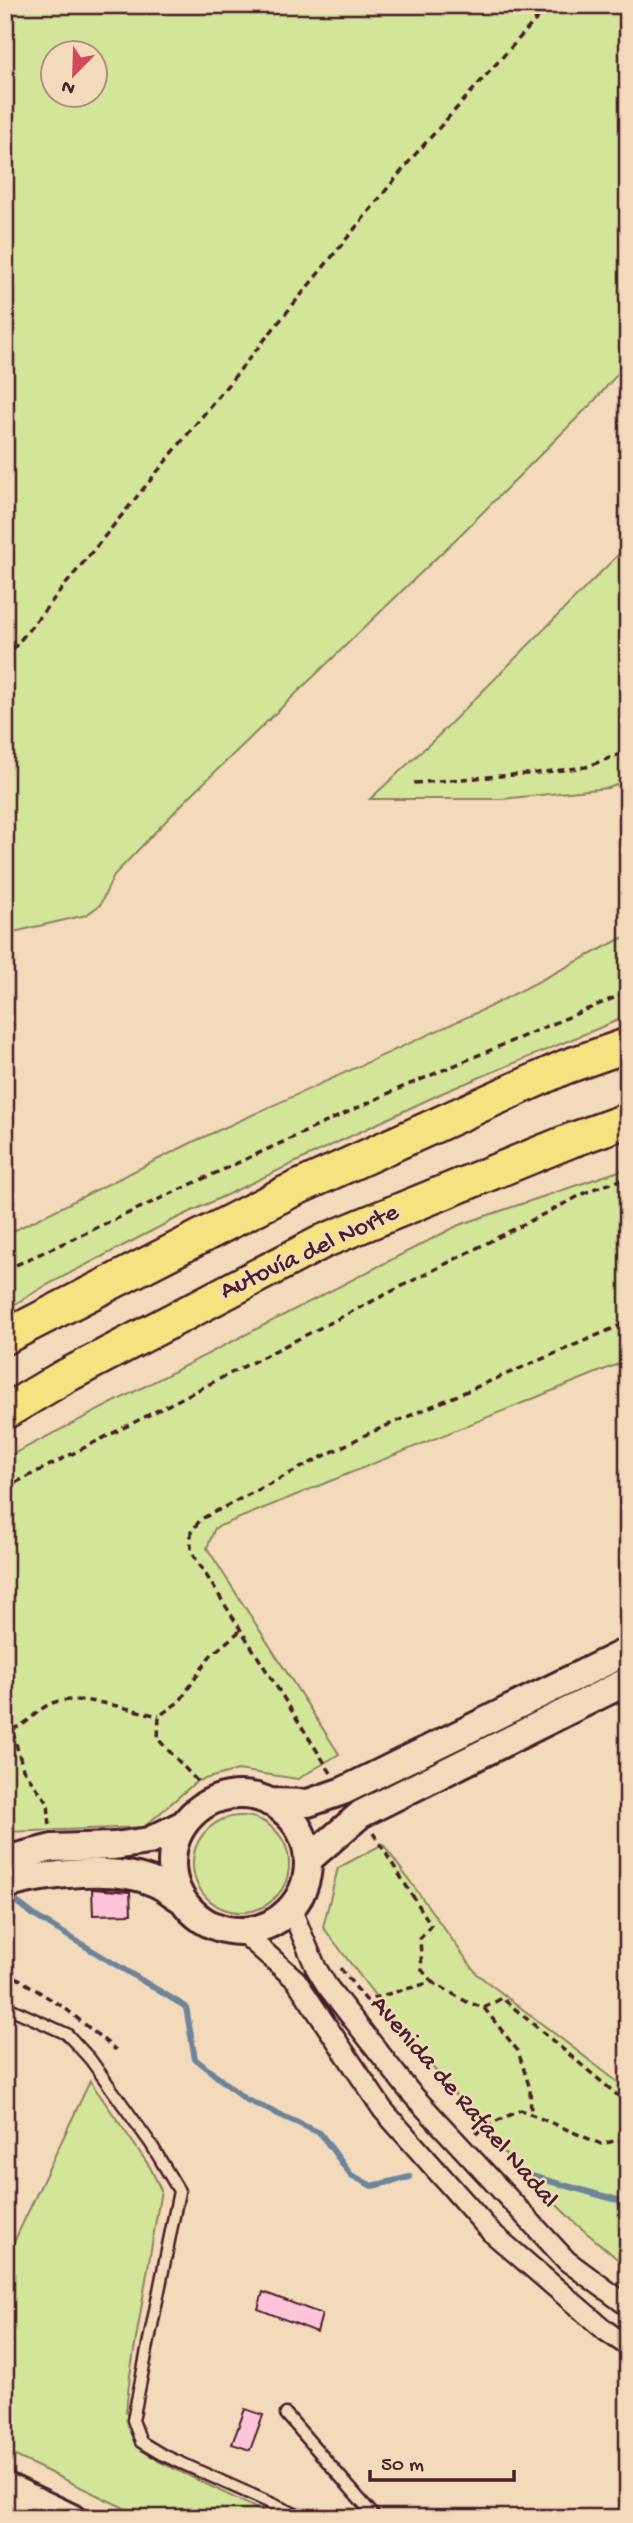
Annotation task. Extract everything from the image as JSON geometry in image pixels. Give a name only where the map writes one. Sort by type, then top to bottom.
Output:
[{"type":"highway","points":[[5,1337],[288,1192],[565,1067],[628,1045]]},
{"type":"highway","name":"Autovía del Norte","points":[[5,1412],[62,1378],[324,1241],[572,1140],[628,1120]]},
{"type":"highway","points":[[572,1140],[628,1129]]},
{"type":"street","points":[[269,1802],[307,1803],[343,1791],[628,1651]]},
{"type":"street","points":[[309,1859],[361,1814],[628,1681]]},
{"type":"street","points":[[251,1796],[269,1802],[293,1819],[303,1838],[309,1859],[302,1894],[291,1909],[269,1925],[242,1932],[219,1928],[198,1918],[183,1900],[174,1882],[172,1862],[175,1842],[184,1824],[197,1810],[214,1800],[251,1796]]},
{"type":"street","points":[[5,1860],[52,1849],[114,1846],[149,1841],[184,1824]]},
{"type":"street","points":[[5,1885],[29,1879],[115,1871],[155,1882],[183,1900]]},
{"type":"street","name":"Avenida de Rafael Nadal","points":[[291,1909],[316,1968],[327,1986],[410,2092],[567,2261],[628,2306]]},
{"type":"street","name":"Avenida de Rafael Nadal","points":[[242,1932],[296,1980],[383,2110],[491,2232],[606,2331],[628,2346]]},
{"type":"street","points":[[5,2486],[72,2518]]},
{"type":"street","points":[[5,2507],[27,2518]]},
{"type":"lane","points":[[5,2006],[67,2034],[90,2059],[151,2144],[179,2192],[133,2420],[141,2442],[161,2454],[304,2518]]},
{"type":"lane","points":[[286,2414],[376,2518]]},
{"type":"path","points":[[5,659],[413,157],[549,5]]},
{"type":"path","points":[[414,783],[537,773],[586,766],[628,751]]},
{"type":"path","points":[[5,1270],[396,1090],[628,992]]},
{"type":"path","points":[[5,1488],[593,1189],[628,1178]]},
{"type":"path","points":[[343,1791],[191,1551],[191,1532],[201,1519],[365,1435],[628,1322]]},
{"type":"path","points":[[12,1728],[24,1726],[35,1712],[54,1703],[83,1701],[159,1716],[180,1701],[210,1656],[241,1630]]},
{"type":"path","points":[[159,1716],[158,1740],[197,1781]]},
{"type":"path","points":[[5,1723],[12,1728],[23,1769],[48,1803],[52,1849]]},
{"type":"path","points":[[361,1814],[431,1926],[420,1939],[422,1970],[432,1982],[467,2002],[484,2008],[518,2051],[530,2089],[531,2115]]},
{"type":"path","points":[[316,1968],[330,1956],[366,2000],[432,1982]]},
{"type":"path","points":[[5,1970],[66,2009],[116,2050]]},
{"type":"path","points":[[484,2008],[502,1998],[628,2104]]},
{"type":"path","points":[[461,2147],[485,2126],[521,2110],[601,2144],[628,2138]]},
{"type":"green space","points":[[5,5],[628,5],[628,362],[595,400],[461,534],[186,800],[114,875],[100,905],[86,915],[5,934]]},
{"type":"green space","points":[[628,545],[628,781],[608,788],[501,799],[370,799],[437,737]]},
{"type":"green space","points":[[628,935],[628,1016],[442,1093],[171,1221],[45,1286],[5,1310],[5,1235],[195,1141],[489,1007]]},
{"type":"green space","points":[[628,1168],[628,1360],[215,1528],[207,1548],[339,1754],[298,1779],[238,1770],[197,1781],[144,1827],[5,1832],[5,1458],[459,1225]]},
{"type":"green space","points":[[241,1816],[260,1819],[275,1830],[286,1845],[289,1864],[286,1883],[275,1898],[260,1909],[241,1912],[222,1909],[207,1898],[196,1883],[193,1864],[196,1845],[207,1830],[222,1819]]},
{"type":"green space","points":[[383,1844],[477,1974],[628,2090],[628,2268],[574,2222],[495,2144],[323,1927],[338,1868]]},
{"type":"green space","points":[[90,2081],[150,2167],[161,2190],[126,2411],[136,2437],[158,2461],[276,2518],[145,2518],[5,2451],[5,2261]]},
{"type":"building","points":[[92,1889],[130,1892],[131,1914],[93,1915]]},
{"type":"building","points":[[263,2292],[322,2314],[317,2332],[258,2309]]},
{"type":"building","points":[[245,2409],[263,2415],[250,2450],[232,2444]]},
{"type":"waterway","points":[[14,1900],[35,1916],[186,2007],[195,2059],[245,2099],[320,2133],[351,2175],[372,2186],[410,2177]]},
{"type":"waterway","points":[[524,2174],[628,2203]]}]
